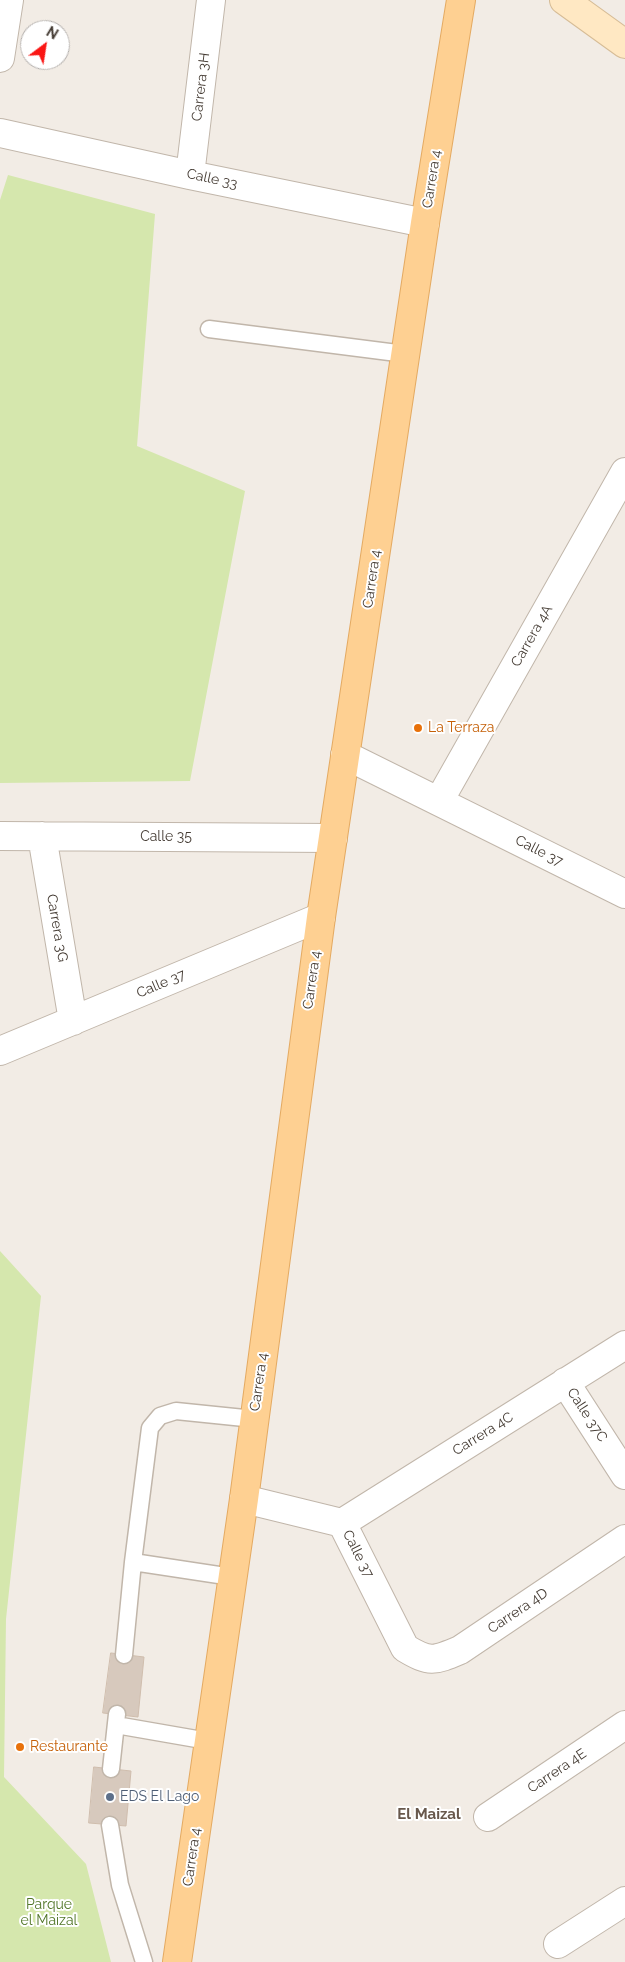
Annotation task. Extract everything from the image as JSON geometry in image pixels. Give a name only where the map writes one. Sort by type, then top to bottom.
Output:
[{"type":"main road","name":"Carrera 4","points":[[177,1962],[244,1499],[321,917],[424,222],[461,0]]},
{"type":"street","points":[[0,58],[9,0]]},
{"type":"street","name":"Carrera 3H","points":[[190,175],[211,0]]},
{"type":"street","points":[[564,0],[625,44]]},
{"type":"street","name":"Calle 33","points":[[0,133],[190,175],[424,222]]},
{"type":"street","name":"Carrera 4A","points":[[439,801],[625,472]]},
{"type":"street","name":"Calle 37","points":[[346,755],[625,894]]},
{"type":"street","name":"Calle 35","points":[[0,836],[333,838]]},
{"type":"street","name":"Carrera 3G","points":[[42,836],[73,1021]]},
{"type":"street","name":"Calle 37","points":[[0,1051],[321,917]]},
{"type":"street","name":"Carrera 4C","points":[[342,1523],[625,1345]]},
{"type":"street","name":"Calle 37C","points":[[565,1382],[625,1475]]},
{"type":"street","name":"Calle 37","points":[[244,1499],[342,1523],[405,1648]]},
{"type":"street","name":"Carrera 4D","points":[[405,1648],[422,1658],[440,1659],[460,1650],[625,1539]]},
{"type":"street","name":"Carrera 4E","points":[[488,1817],[625,1725]]},
{"type":"street","points":[[558,1944],[625,1901]]},
{"type":"lane","points":[[209,329],[405,354]]},
{"type":"lane","points":[[124,1654],[133,1562],[150,1428],[160,1416],[176,1411],[254,1420]]},
{"type":"lane","points":[[133,1562],[232,1577]]},
{"type":"lane","points":[[111,1769],[116,1720],[208,1741]]},
{"type":"lane","points":[[110,1826],[120,1885],[144,1962]]},
{"type":"green space","points":[[8,175],[155,214],[137,446],[245,491],[190,781],[0,783],[0,200]]},
{"type":"green space","name":"Parque el Maizal","points":[[0,1251],[41,1296],[6,1619],[4,1777],[86,1864],[111,1962],[0,1962]]},
{"type":"building","points":[[111,1653],[144,1657],[138,1717],[103,1713]]},
{"type":"building","points":[[94,1767],[131,1771],[126,1826],[89,1823]]},
{"type":"place","name":"La Terraza","points":[[418,728]]},
{"type":"place","name":"Restaurante","points":[[20,1747]]},
{"type":"place","name":"EDS El Lago","points":[[110,1797]]},
{"type":"district","name":"El Maizal","points":[[429,1814]]}]
